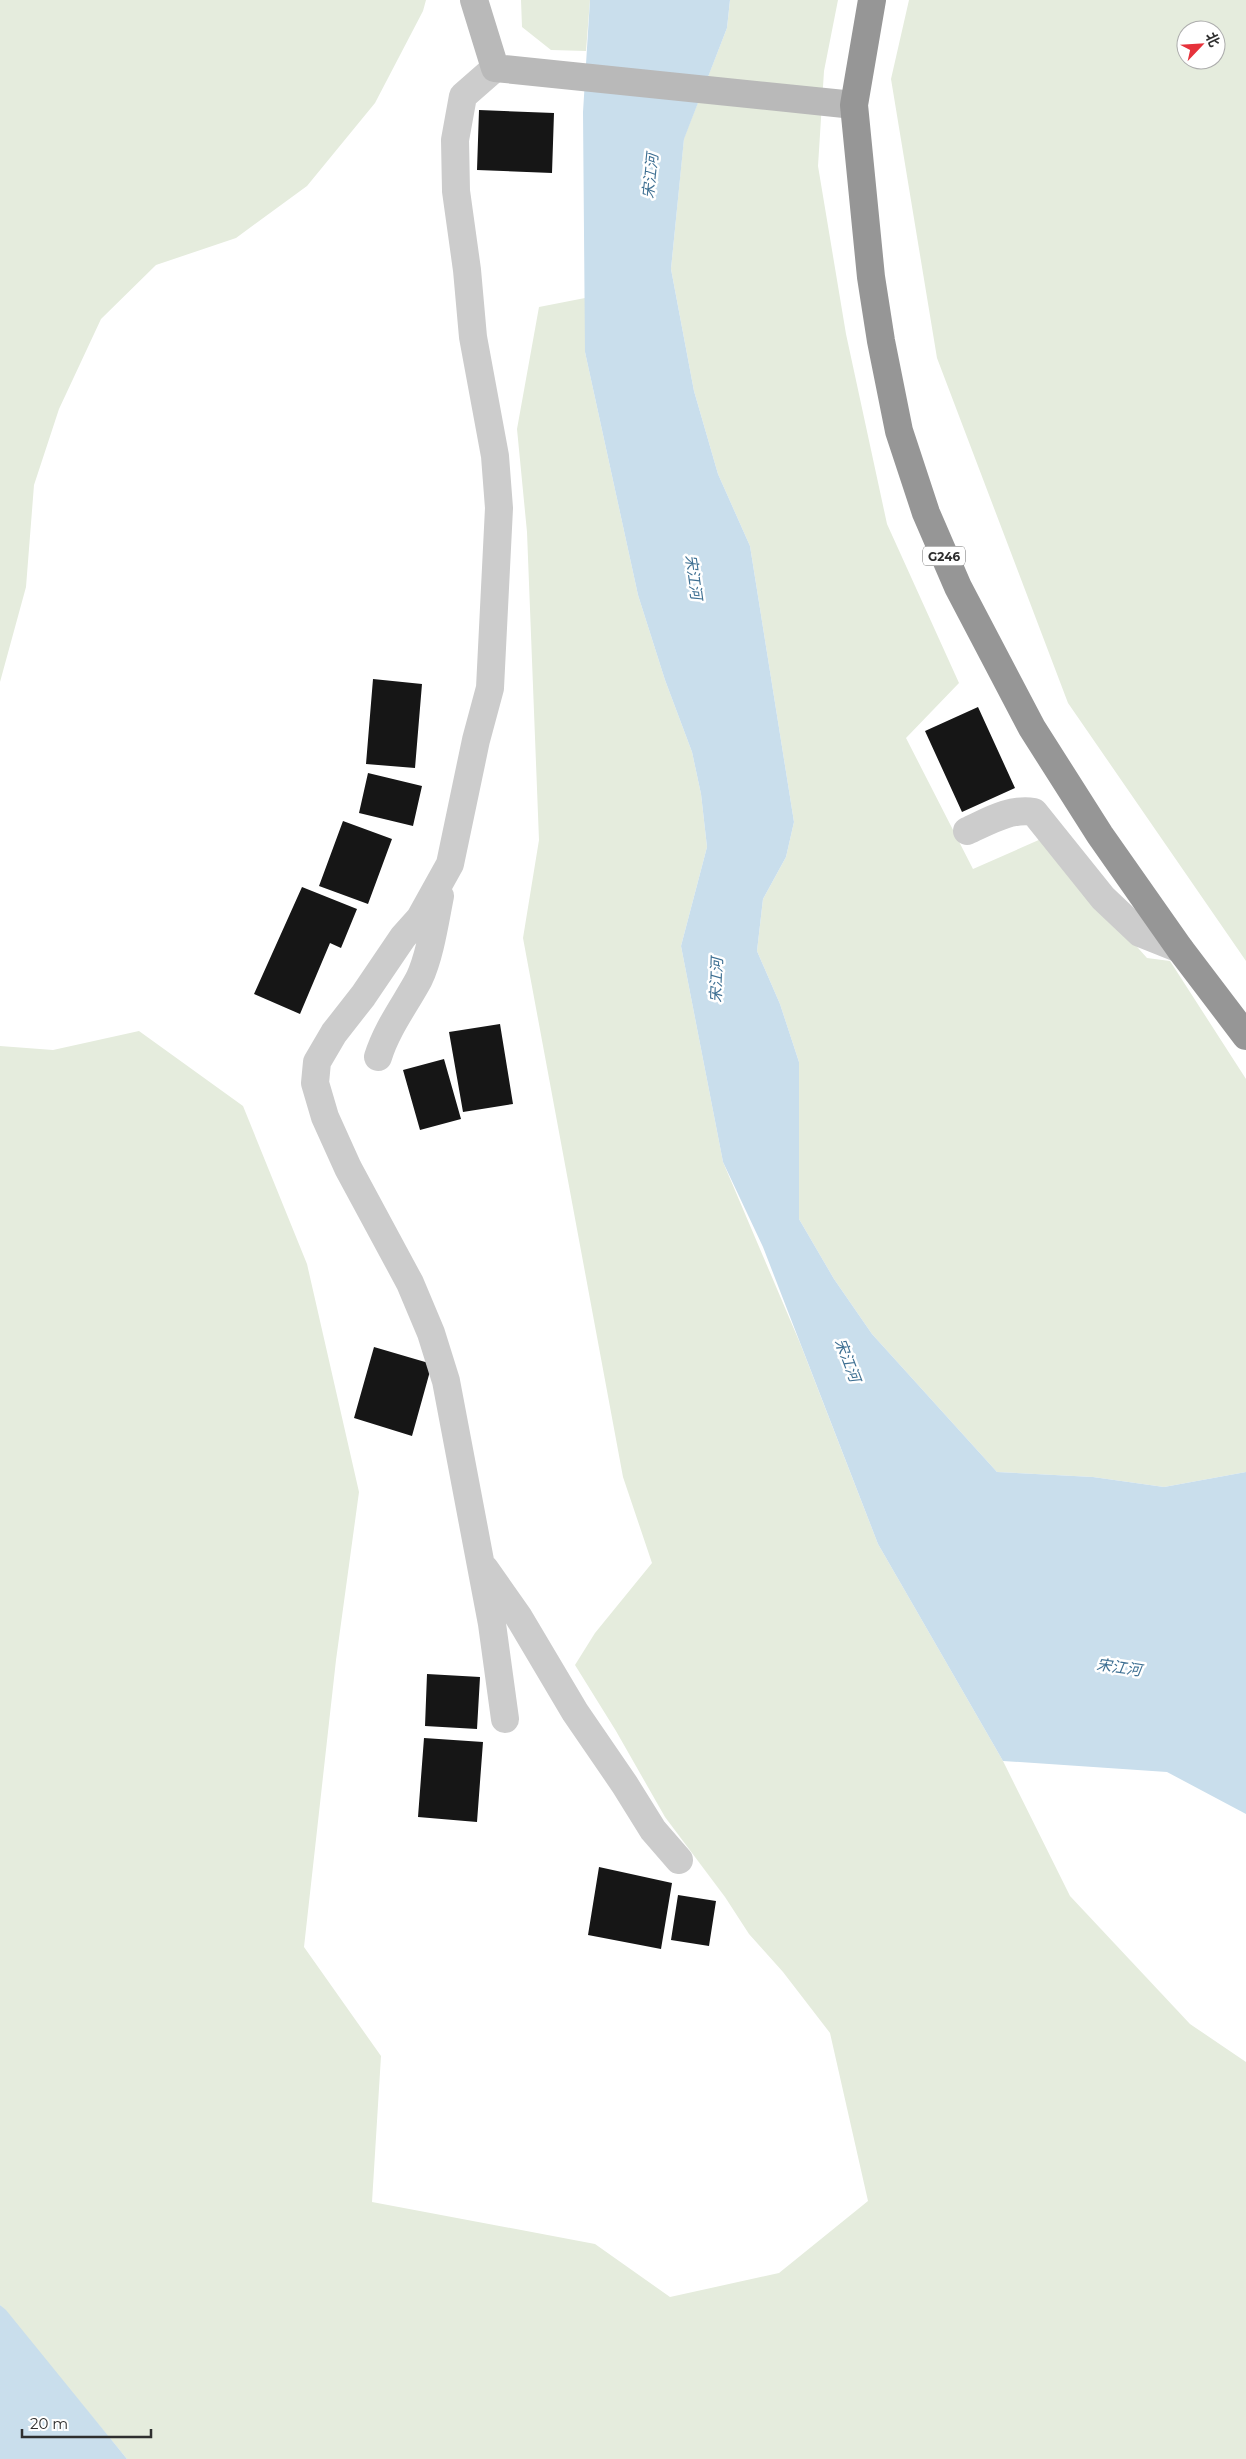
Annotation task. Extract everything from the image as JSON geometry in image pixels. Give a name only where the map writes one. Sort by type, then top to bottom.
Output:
[{"type":"highway","name":"G246","points":[[872,0],[854,105],[871,276],[880,341],[899,431],[926,513],[958,587],[1032,728],[1100,835],[1180,949],[1246,1036]]},
{"type":"street","points":[[474,0],[495,68]]},
{"type":"street","points":[[505,1719],[492,1624],[446,1381],[431,1333],[410,1283],[340,1152],[325,1117],[315,1083],[316,1062],[334,1033],[363,996],[403,937],[420,918],[450,864],[476,740],[490,688],[499,508],[495,456],[473,337],[467,270],[456,191],[455,140],[463,96],[495,68],[854,105]]},
{"type":"street","points":[[967,831],[1004,814],[1022,810],[1034,812],[1103,898],[1140,933],[1180,949]]},
{"type":"street","points":[[378,1057],[393,1021],[420,977],[434,926],[444,875]]},
{"type":"street","points":[[479,1559],[518,1616],[570,1704],[626,1785],[653,1830],[679,1860]]},
{"type":"green space","points":[[0,0],[426,0],[423,11],[375,103],[307,186],[236,238],[156,265],[101,319],[59,409],[34,485],[26,587],[0,682]]},
{"type":"green space","points":[[521,0],[590,0],[586,51],[551,50],[522,27]]},
{"type":"green space","points":[[730,0],[838,0],[824,71],[818,166],[846,334],[887,524],[959,683],[906,738],[973,869],[1041,839],[1147,958],[1170,961],[1246,1079],[1246,1472],[1164,1487],[1093,1477],[997,1472],[872,1334],[834,1279],[799,1219],[799,1062],[780,1004],[757,951],[763,899],[786,857],[794,822],[750,546],[718,474],[694,391],[671,269],[684,138],[727,28]]},
{"type":"green space","points":[[909,0],[1246,0],[1246,961],[1068,703],[937,358],[891,79]]},
{"type":"green space","points":[[585,298],[585,352],[638,595],[665,680],[692,752],[701,794],[707,847],[681,946],[723,1162],[800,1343],[878,1544],[1003,1761],[1070,1896],[1190,2024],[1246,2062],[1246,2459],[127,2459],[0,2305],[0,1046],[53,1050],[139,1031],[243,1106],[307,1264],[359,1492],[336,1660],[304,1947],[381,2056],[372,2202],[595,2244],[670,2297],[779,2273],[868,2201],[830,2033],[783,1972],[749,1934],[725,1897],[665,1817],[616,1731],[575,1665],[595,1633],[652,1563],[623,1477],[523,938],[539,840],[527,532],[517,429],[539,307]]},
{"type":"water","name":"宋江河","points":[[590,0],[730,0],[727,28],[684,139],[671,269],[694,391],[718,474],[750,546],[794,822],[786,857],[763,899],[757,951],[780,1004],[799,1062],[799,1219],[834,1279],[872,1334],[997,1472],[1093,1477],[1164,1487],[1246,1472],[1246,1814],[1167,1772],[1003,1761],[878,1544],[763,1247],[723,1162],[681,946],[707,847],[701,794],[692,752],[665,680],[638,595],[585,352],[583,112]]},
{"type":"water","points":[[0,2305],[6,2310],[127,2459],[0,2459]]},
{"type":"building","points":[[479,110],[554,113],[552,173],[477,170]]},
{"type":"building","points":[[373,679],[422,684],[415,768],[366,764]]},
{"type":"building","points":[[978,707],[1015,788],[962,812],[925,731]]},
{"type":"building","points":[[368,773],[422,786],[413,826],[359,813]]},
{"type":"building","points":[[343,821],[392,839],[368,904],[319,886]]},
{"type":"building","points":[[302,887],[357,909],[341,948],[330,943],[300,1014],[254,994]]},
{"type":"building","points":[[500,1024],[513,1104],[463,1112],[449,1032]]},
{"type":"building","points":[[444,1059],[461,1119],[420,1130],[403,1070]]},
{"type":"building","points":[[374,1347],[432,1364],[412,1436],[354,1418]]},
{"type":"building","points":[[427,1674],[480,1677],[477,1729],[425,1726]]},
{"type":"building","points":[[424,1738],[483,1742],[477,1822],[418,1817]]},
{"type":"building","points":[[599,1867],[672,1883],[661,1949],[588,1935]]},
{"type":"building","points":[[678,1895],[716,1901],[709,1946],[671,1940]]}]
